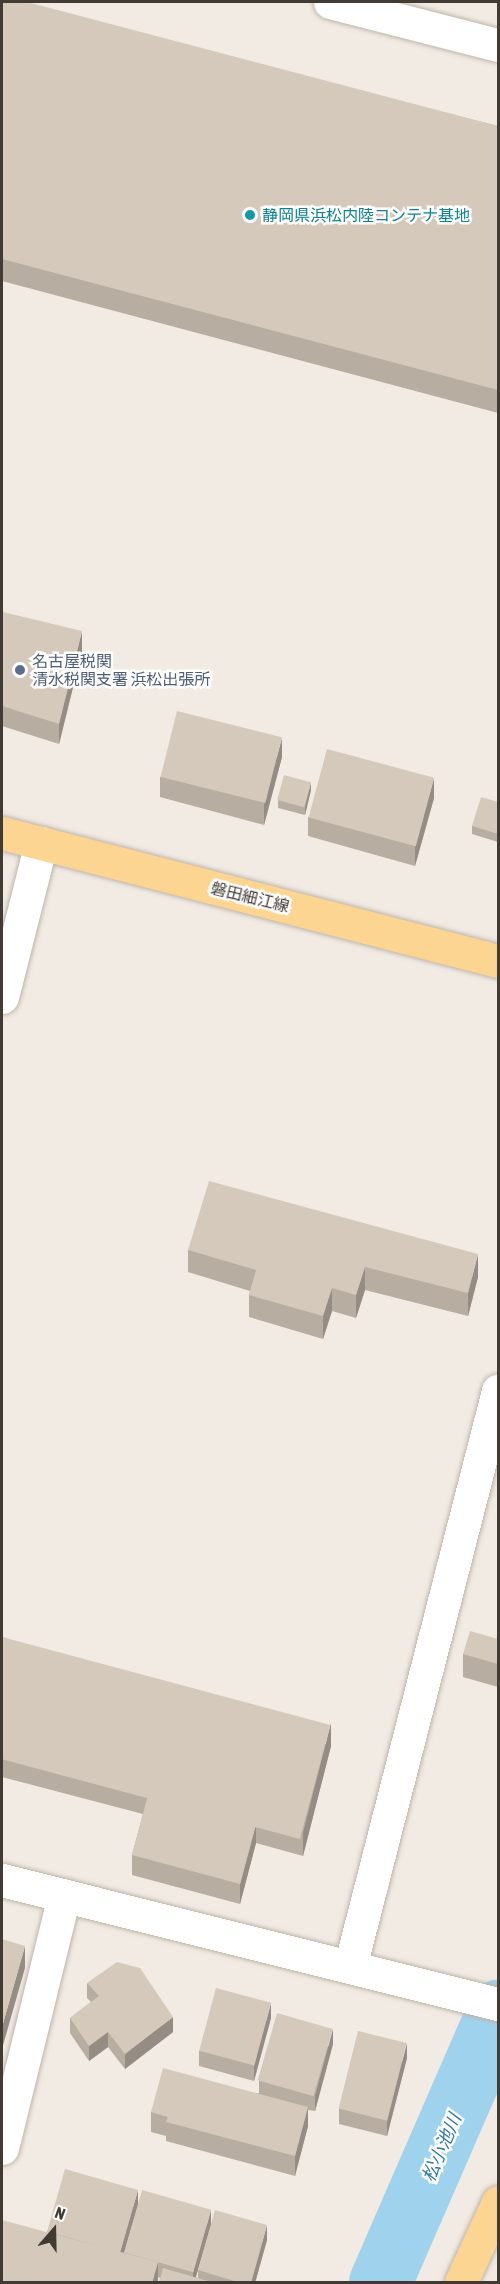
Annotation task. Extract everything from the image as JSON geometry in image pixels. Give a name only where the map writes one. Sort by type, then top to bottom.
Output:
[{"type":"main road","name":"磐田細江線","points":[[2,833],[498,962]]},
{"type":"main road","points":[[461,2283],[498,2202]]},
{"type":"street","points":[[330,2],[498,45]]},
{"type":"street","points":[[2,997],[41,843]]},
{"type":"street","points":[[351,1964],[498,1391]]},
{"type":"street","points":[[2,1880],[351,1964],[484,1999]]},
{"type":"street","points":[[2,2148],[64,1895]]},
{"type":"building","name":"静岡県浜松内陸コンテナ基地","points":[[2,2],[27,2],[498,126],[498,390],[2,259]]},
{"type":"building","points":[[3,612],[82,631],[59,724],[2,706]]},
{"type":"building","points":[[177,711],[282,737],[265,803],[161,777]]},
{"type":"building","points":[[327,749],[434,778],[416,846],[309,818]]},
{"type":"building","points":[[284,775],[311,782],[304,807],[277,800]]},
{"type":"building","points":[[481,797],[498,802],[498,834],[472,826]]},
{"type":"building","points":[[209,1181],[478,1254],[468,1293],[365,1267],[356,1295],[332,1288],[323,1316],[249,1295],[256,1270],[188,1250]]},
{"type":"building","points":[[470,1631],[498,1639],[498,1664],[463,1654]]},
{"type":"building","points":[[2,1637],[330,1725],[300,1839],[2,1759]]},
{"type":"building","points":[[148,1795],[256,1824],[240,1884],[132,1855]]},
{"type":"building","points":[[2,1939],[25,1946],[2,2027]]},
{"type":"building","points":[[117,1962],[140,1968],[173,2017],[125,2054],[108,2032],[89,2046],[70,2018],[99,1996],[87,1983]]},
{"type":"building","points":[[216,1988],[271,2003],[254,2066],[199,2051]]},
{"type":"building","points":[[277,2013],[333,2029],[313,2096],[258,2080]]},
{"type":"building","points":[[358,2031],[407,2043],[387,2121],[339,2109]]},
{"type":"building","points":[[163,2068],[308,2107],[295,2156],[166,2122],[168,2117],[151,2112]]},
{"type":"building","points":[[65,2169],[138,2190],[120,2252],[47,2231]]},
{"type":"building","points":[[142,2190],[211,2210],[193,2272],[124,2252]]},
{"type":"building","points":[[215,2210],[267,2225],[251,2283],[241,2283],[198,2270]]},
{"type":"building","points":[[2,2220],[158,2262],[152,2283],[2,2283]]},
{"type":"building","points":[[163,2268],[215,2283],[159,2283]]},
{"type":"waterway","name":"松小池川","points":[[380,2282],[498,2011]]},
{"type":"place","name":"静岡県浜松内陸コンテナ基地","points":[[250,215]]},
{"type":"place","name":"名古屋税関 清水税関支署 浜松出張所","points":[[20,670]]}]
